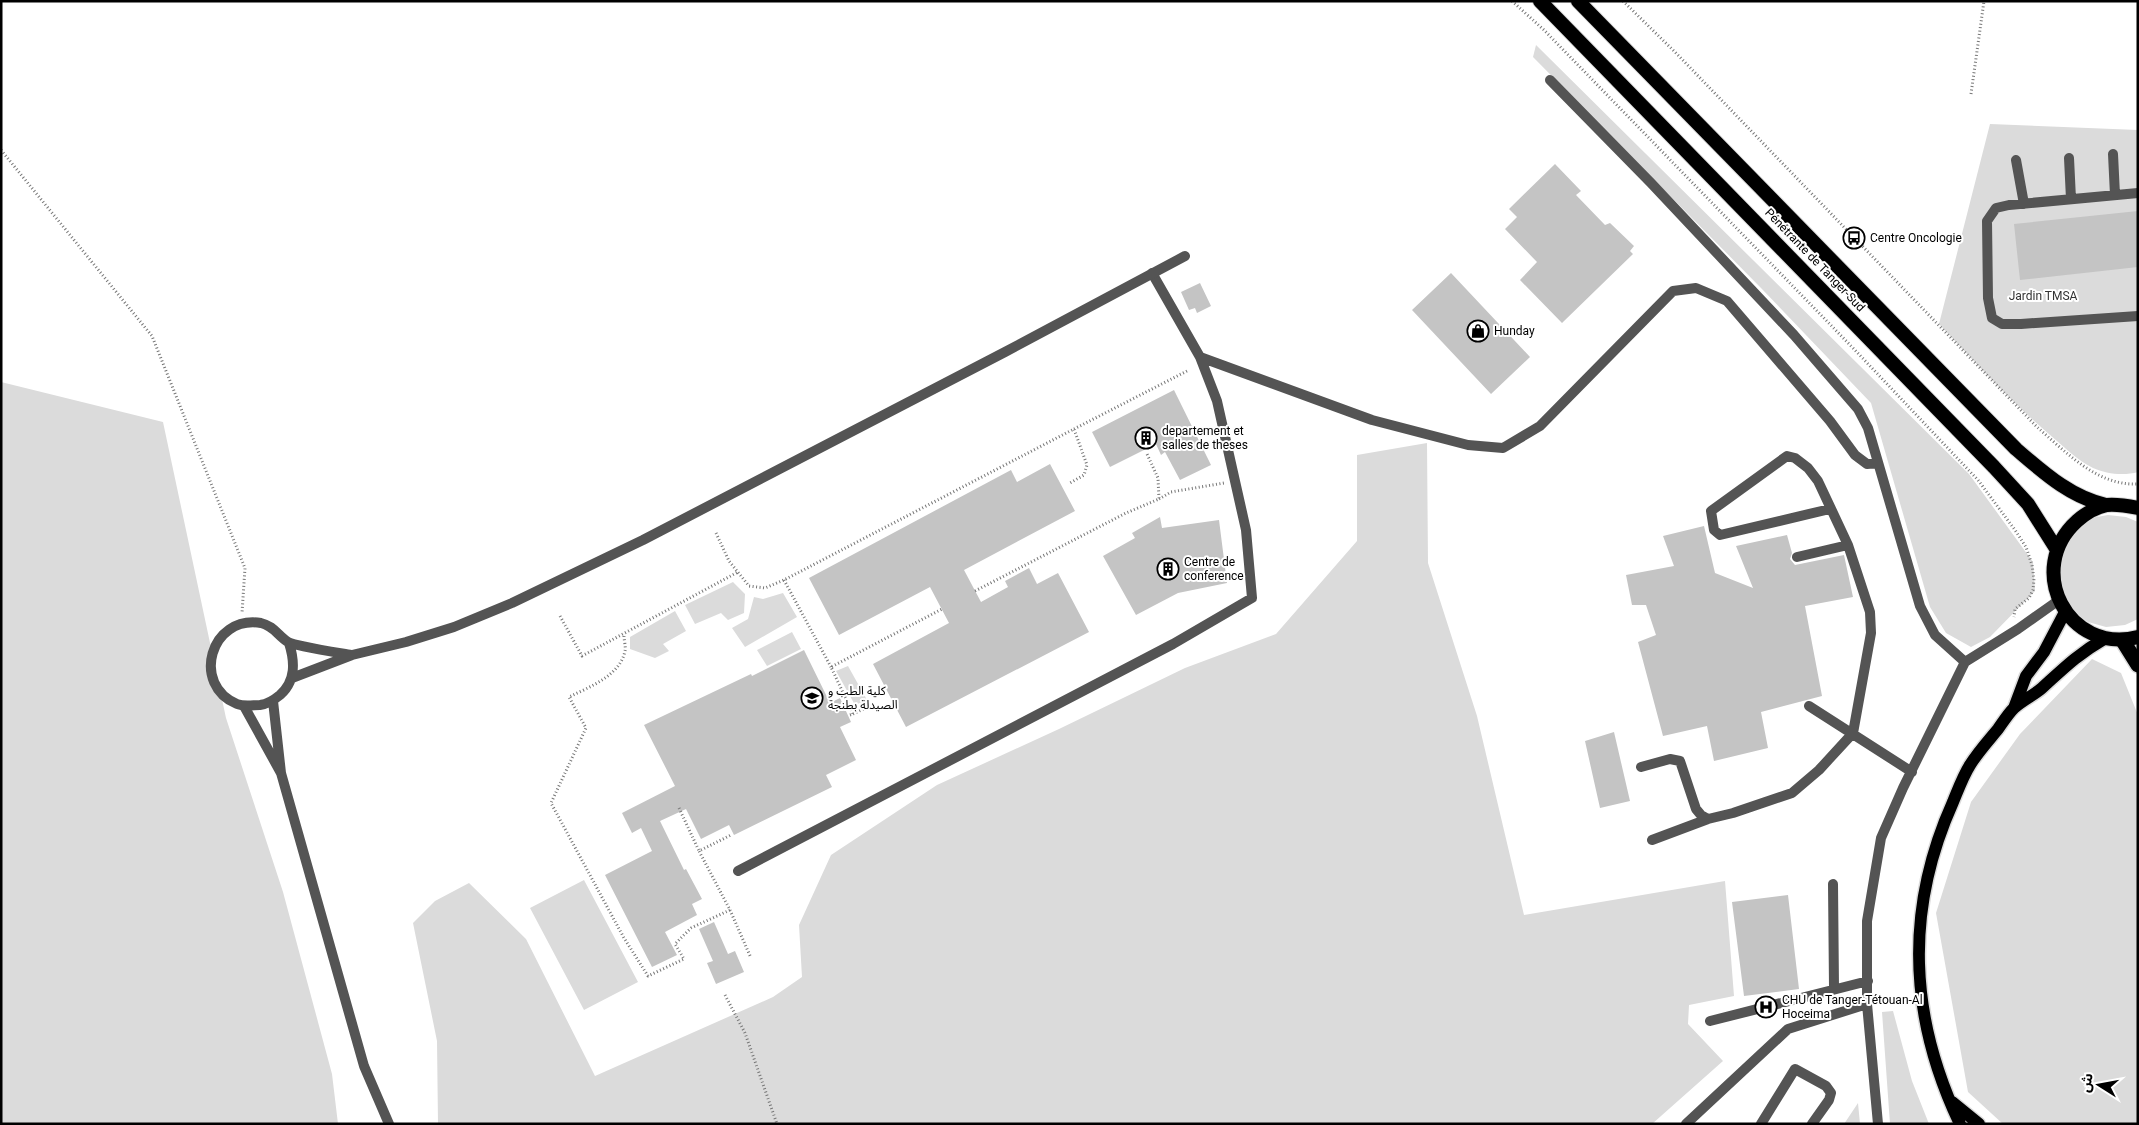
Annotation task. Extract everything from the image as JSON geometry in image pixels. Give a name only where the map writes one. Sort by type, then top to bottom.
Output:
[{"type":"highway","name":"Pénétrante de Tanger-Sud","points":[[1540,1],[1948,418],[2028,504],[2056,550]]},
{"type":"highway","name":"Pénétrante de Tanger-Sud","points":[[1578,1],[2016,449],[2057,484],[2092,502],[2138,508]]},
{"type":"highway","points":[[2106,505],[2085,514],[2068,530],[2056,550],[2053,567],[2054,584],[2062,606],[2082,629],[2104,639],[2130,639],[2138,665]]},
{"type":"main road","points":[[2014,708],[2026,676],[2044,652],[2062,606]]},
{"type":"main road","points":[[1960,1124],[1948,1099],[1929,1042],[1919,985],[1918,951],[1922,903],[1931,859],[1944,821],[1970,764],[2014,708],[2041,689],[2082,651],[2104,639]]},
{"type":"main road","points":[[1948,1099],[1979,1124]]},
{"type":"street","points":[[1550,80],[1652,183],[1794,335],[1858,409],[1868,428],[1914,586],[1926,620],[1935,636],[1964,662]]},
{"type":"street","points":[[2113,154],[2115,195]]},
{"type":"street","points":[[2069,158],[2071,199]]},
{"type":"street","points":[[2016,160],[2024,204]]},
{"type":"street","points":[[2138,193],[1996,208],[1987,220],[1988,298],[1992,318],[2002,324],[2021,324],[2138,316]]},
{"type":"street","points":[[292,678],[352,656],[454,627],[512,604],[661,531],[1185,256]]},
{"type":"street","points":[[738,871],[1172,644],[1252,598],[1246,530],[1217,401],[1200,357],[1152,273]]},
{"type":"street","points":[[1200,357],[1372,420],[1468,446],[1503,448],[1540,426],[1673,291],[1696,288],[1727,301],[1830,421],[1855,455],[1867,464],[1878,463]]},
{"type":"street","points":[[1652,840],[1708,819],[1733,813],[1792,792],[1819,770],[1853,733],[1871,633],[1870,612],[1848,545],[1818,481],[1808,468],[1795,458],[1787,456],[1711,511],[1714,530],[1720,535],[1830,508]]},
{"type":"street","points":[[1797,557],[1848,545]]},
{"type":"street","points":[[1878,1124],[1867,1004],[1867,921],[1881,838],[1964,662],[2018,629],[2062,606]]},
{"type":"street","points":[[289,643],[292,654],[292,678],[284,691],[273,701],[266,704],[244,706],[225,697],[212,680],[210,665],[214,647],[222,635],[241,624],[261,623],[274,629],[289,643],[352,656]]},
{"type":"street","points":[[273,701],[281,773],[364,1066],[389,1124]]},
{"type":"street","points":[[244,706],[281,773]]},
{"type":"street","points":[[1809,706],[1912,772]]},
{"type":"street","points":[[1641,768],[1670,759],[1680,761],[1696,809],[1708,819]]},
{"type":"street","points":[[1833,884],[1834,988]]},
{"type":"street","points":[[1710,1021],[1834,988],[1868,981]]},
{"type":"street","points":[[1686,1124],[1788,1029],[1867,1004]]},
{"type":"street","points":[[1761,1124],[1795,1069],[1826,1086],[1831,1093],[1829,1100],[1812,1124]]},
{"type":"path","points":[[1512,1],[1579,66],[1918,415],[1978,480],[2026,547],[2032,565],[2033,590],[2029,598],[2014,611],[2018,629]]},
{"type":"path","points":[[1623,1],[1675,52],[2037,427],[2073,458],[2101,477],[2127,484],[2138,484]]},
{"type":"path","points":[[1971,94],[1984,1]]},
{"type":"path","points":[[1,150],[152,336],[245,568],[241,624]]},
{"type":"path","points":[[716,533],[728,560],[749,586],[765,588],[784,580],[1187,371]]},
{"type":"path","points":[[1070,483],[1084,475],[1087,465],[1074,428]]},
{"type":"path","points":[[1147,454],[1158,478],[1159,499]]},
{"type":"path","points":[[975,591],[1171,492],[1235,481]]},
{"type":"path","points":[[560,616],[582,656],[624,636],[738,572]]},
{"type":"path","points":[[784,580],[831,668],[852,714],[872,705]]},
{"type":"path","points":[[831,668],[942,609]]},
{"type":"path","points":[[624,636],[625,651],[617,668],[602,680],[569,697],[586,728],[551,803],[624,938],[648,976],[684,959],[676,944],[691,928],[730,910]]},
{"type":"path","points":[[679,808],[730,910],[750,958]]},
{"type":"path","points":[[699,851],[731,835]]},
{"type":"path","points":[[724,996],[745,1033],[777,1124]]},
{"type":"green space","points":[[1536,45],[1969,474],[2033,562],[2035,591],[1990,637],[1971,647],[1946,633],[1930,607],[1871,403],[1761,288],[1533,57]]},
{"type":"green space","name":"Jardin TMSA","points":[[1990,124],[2138,130],[2138,472],[2115,474],[2104,472],[2087,465],[2076,457],[2021,409],[1939,324]]},
{"type":"green space","points":[[1,382],[163,422],[226,718],[283,892],[332,1074],[338,1124],[1,1124]]},
{"type":"green space","points":[[1427,443],[1428,563],[1477,716],[1524,915],[1725,881],[1734,996],[1689,1005],[1688,1024],[1723,1061],[1652,1124],[438,1124],[437,1041],[413,923],[435,901],[469,883],[526,939],[595,1076],[773,997],[802,977],[799,925],[831,855],[937,785],[1185,668],[1276,634],[1357,541],[1357,455]]},
{"type":"green space","points":[[2108,515],[2126,517],[2138,522],[2138,619],[2125,625],[2106,627],[2088,622],[2072,611],[2061,596],[2057,558],[2076,527],[2091,518]]},
{"type":"green space","points":[[733,582],[745,594],[744,613],[728,620],[721,613],[695,624],[685,605]]},
{"type":"green space","points":[[783,593],[797,617],[745,647],[732,628],[748,619],[754,597],[763,599]]},
{"type":"green space","points":[[675,611],[686,631],[663,644],[669,651],[655,658],[630,649],[630,637]]},
{"type":"green space","points":[[792,632],[801,649],[767,666],[757,650]]},
{"type":"green space","points":[[2092,659],[2121,673],[2138,715],[2138,1124],[2003,1124],[1968,1092],[1936,913],[1971,802],[2020,734]]},
{"type":"green space","points":[[848,666],[867,700],[855,705],[836,671]]},
{"type":"green space","points":[[584,880],[638,982],[584,1010],[530,908]]},
{"type":"green space","points":[[1893,1011],[1912,1081],[1929,1124],[1890,1124],[1882,1012]]},
{"type":"green space","points":[[1858,1103],[1860,1124],[1844,1124]]},
{"type":"building","points":[[1555,164],[1581,191],[1576,195],[1605,225],[1610,223],[1634,246],[1630,251],[1633,254],[1562,323],[1520,280],[1537,262],[1505,229],[1517,217],[1509,209]]},
{"type":"building","points":[[2138,211],[2138,267],[2020,280],[2014,224]]},
{"type":"building","points":[[1451,273],[1530,357],[1491,394],[1412,310]]},
{"type":"building","points":[[1200,283],[1211,306],[1197,313],[1195,308],[1189,310],[1181,292]]},
{"type":"building","name":"departement et salles de theses","points":[[1174,390],[1211,465],[1180,480],[1165,452],[1161,455],[1156,444],[1110,467],[1092,432]]},
{"type":"building","points":[[1050,464],[1075,511],[964,570],[981,602],[1008,587],[1005,581],[1029,568],[1037,584],[1058,573],[1089,632],[906,727],[873,664],[949,623],[930,587],[839,635],[809,578],[1011,470],[1017,482]]},
{"type":"building","name":"Centre de conference","points":[[1160,517],[1162,528],[1219,520],[1227,583],[1178,593],[1136,615],[1103,556],[1135,538],[1132,533]]},
{"type":"building","points":[[1704,526],[1715,573],[1753,588],[1736,546],[1787,535],[1792,553],[1790,559],[1795,565],[1844,555],[1853,597],[1805,606],[1822,696],[1761,712],[1768,748],[1714,761],[1707,726],[1663,736],[1638,642],[1656,635],[1646,605],[1632,605],[1626,575],[1674,566],[1663,536]]},
{"type":"building","points":[[804,650],[830,703],[840,698],[851,722],[840,727],[856,760],[826,775],[832,787],[734,835],[729,825],[701,839],[686,809],[660,821],[684,870],[686,869],[702,899],[692,904],[697,915],[665,932],[677,955],[652,967],[605,875],[652,851],[641,828],[632,833],[622,813],[675,786],[644,725]]},
{"type":"building","points":[[1614,732],[1630,801],[1600,808],[1585,741]]},
{"type":"building","points":[[1788,895],[1799,989],[1744,996],[1732,902]]},
{"type":"building","points":[[714,922],[728,954],[735,951],[744,972],[716,984],[707,963],[713,961],[699,929]]},
{"type":"place","name":"Centre Oncologie","points":[[1854,238]]},
{"type":"place","name":"Hunday","points":[[1478,331]]},
{"type":"place","name":"departement et salles de theses","points":[[1146,438]]},
{"type":"place","name":"Centre de conference","points":[[1168,569]]},
{"type":"place","name":"كلية الطب و الصيدلة بطنجة","points":[[812,698]]},
{"type":"place","name":"CHU de Tanger-Tétouan-Al Hoceima","points":[[1766,1007]]}]
